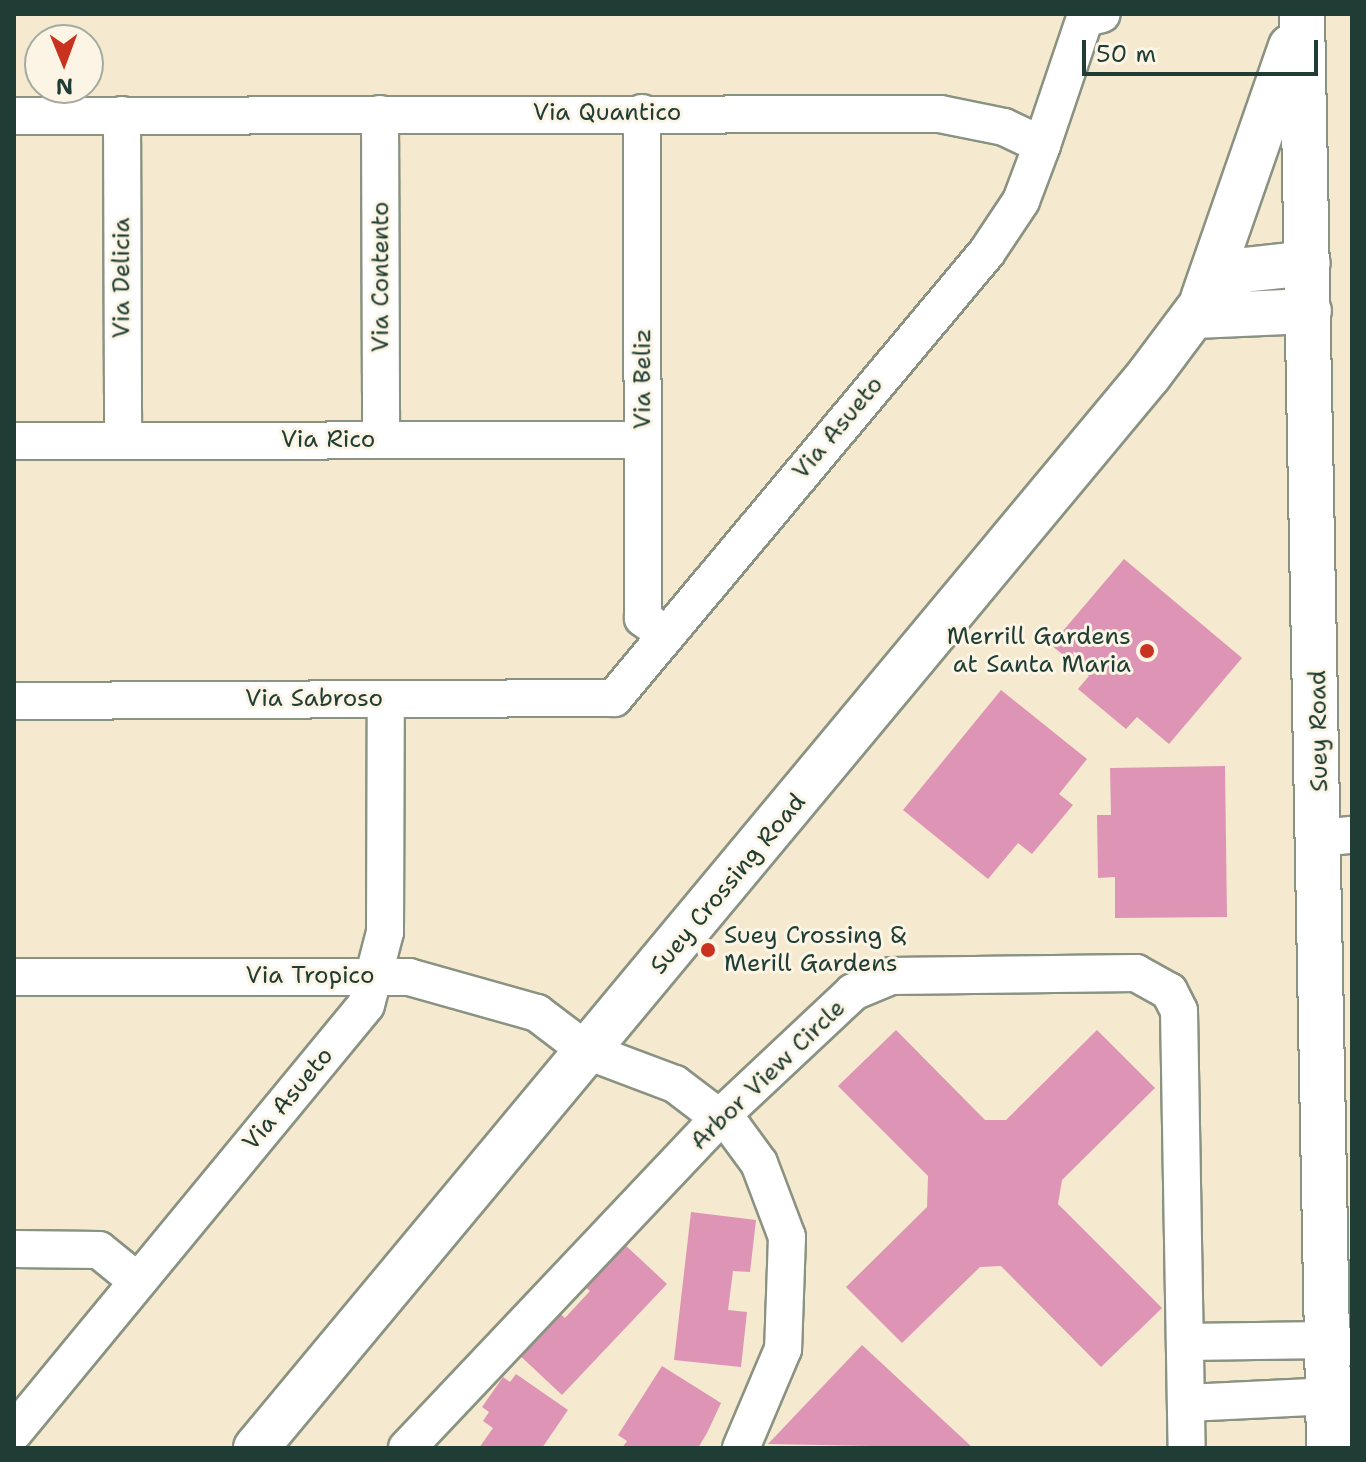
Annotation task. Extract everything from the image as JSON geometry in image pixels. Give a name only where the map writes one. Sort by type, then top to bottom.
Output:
[{"type":"street","points":[[1042,145],[1085,18],[1102,14]]},
{"type":"street","points":[[1195,316],[1258,156],[1302,14]]},
{"type":"street","name":"Suey Road","points":[[1302,14],[1309,311],[1336,836],[1340,1397],[1329,1448]]},
{"type":"street","name":"Via Beliz","points":[[642,113],[643,618],[664,634]]},
{"type":"street","name":"Via Contento","points":[[380,114],[381,440]]},
{"type":"street","name":"Via Quantico","points":[[14,116],[940,114],[1004,127],[1042,145]]},
{"type":"street","name":"Via Delicia","points":[[122,115],[123,441]]},
{"type":"street","name":"Via Asueto","points":[[614,698],[664,634],[987,252],[1021,201],[1042,145]]},
{"type":"street","points":[[1195,316],[1217,284],[1244,270],[1308,263]]},
{"type":"street","points":[[1195,316],[1309,311]]},
{"type":"street","name":"Suey Crossing Road","points":[[256,1448],[1195,316]]},
{"type":"street","name":"Via Rico","points":[[14,441],[643,440]]},
{"type":"street","name":"Via Sabroso","points":[[14,701],[614,698]]},
{"type":"street","name":"Via Asueto","points":[[14,1432],[136,1280],[366,1005],[377,976],[385,932],[386,699]]},
{"type":"street","name":"Arbor View Circle","points":[[407,1448],[719,1118],[853,992],[891,976],[1153,979],[1179,1011],[1187,1448]]},
{"type":"street","name":"Via Tropico","points":[[14,977],[409,977],[537,1013],[587,1051],[675,1084],[719,1118],[759,1163],[787,1237],[783,1349],[741,1448]]},
{"type":"street","points":[[14,1249],[99,1250],[136,1280]]},
{"type":"street","points":[[1185,1342],[1340,1344]]},
{"type":"street","points":[[1187,1403],[1340,1397]]},
{"type":"building","name":"Merrill Gardens at Santa Maria","points":[[1124,559],[1242,658],[1169,744],[1137,717],[1126,729],[1078,689],[1089,676],[1051,645]]},
{"type":"building","points":[[1001,690],[1087,759],[1059,794],[1073,805],[1032,854],[1018,843],[988,879],[903,810]]},
{"type":"building","points":[[1225,766],[1227,917],[1115,918],[1115,877],[1098,878],[1097,815],[1111,815],[1110,768]]},
{"type":"building","points":[[896,1030],[985,1120],[1006,1120],[1097,1030],[1155,1088],[1062,1180],[1058,1204],[1162,1308],[1101,1367],[1001,1266],[980,1267],[902,1343],[846,1287],[927,1207],[928,1176],[838,1086]]},
{"type":"building","points":[[691,1212],[756,1220],[750,1272],[733,1271],[728,1310],[747,1312],[741,1367],[674,1360]]},
{"type":"building","points":[[623,1243],[667,1284],[562,1395],[514,1350],[554,1308],[565,1318],[590,1291],[583,1285]]},
{"type":"building","points":[[862,1345],[973,1448],[768,1444]]},
{"type":"building","points":[[662,1366],[721,1403],[707,1433],[698,1448],[622,1448],[627,1441],[618,1435]]},
{"type":"building","points":[[516,1374],[568,1410],[542,1448],[479,1448],[493,1428],[483,1421],[489,1412],[482,1407],[503,1377],[510,1382]]},
{"type":"place","name":"Merrill Gardens at Santa Maria","points":[[1147,651]]},
{"type":"place","name":"Suey Crossing & Merill Gardens","points":[[708,950]]}]
